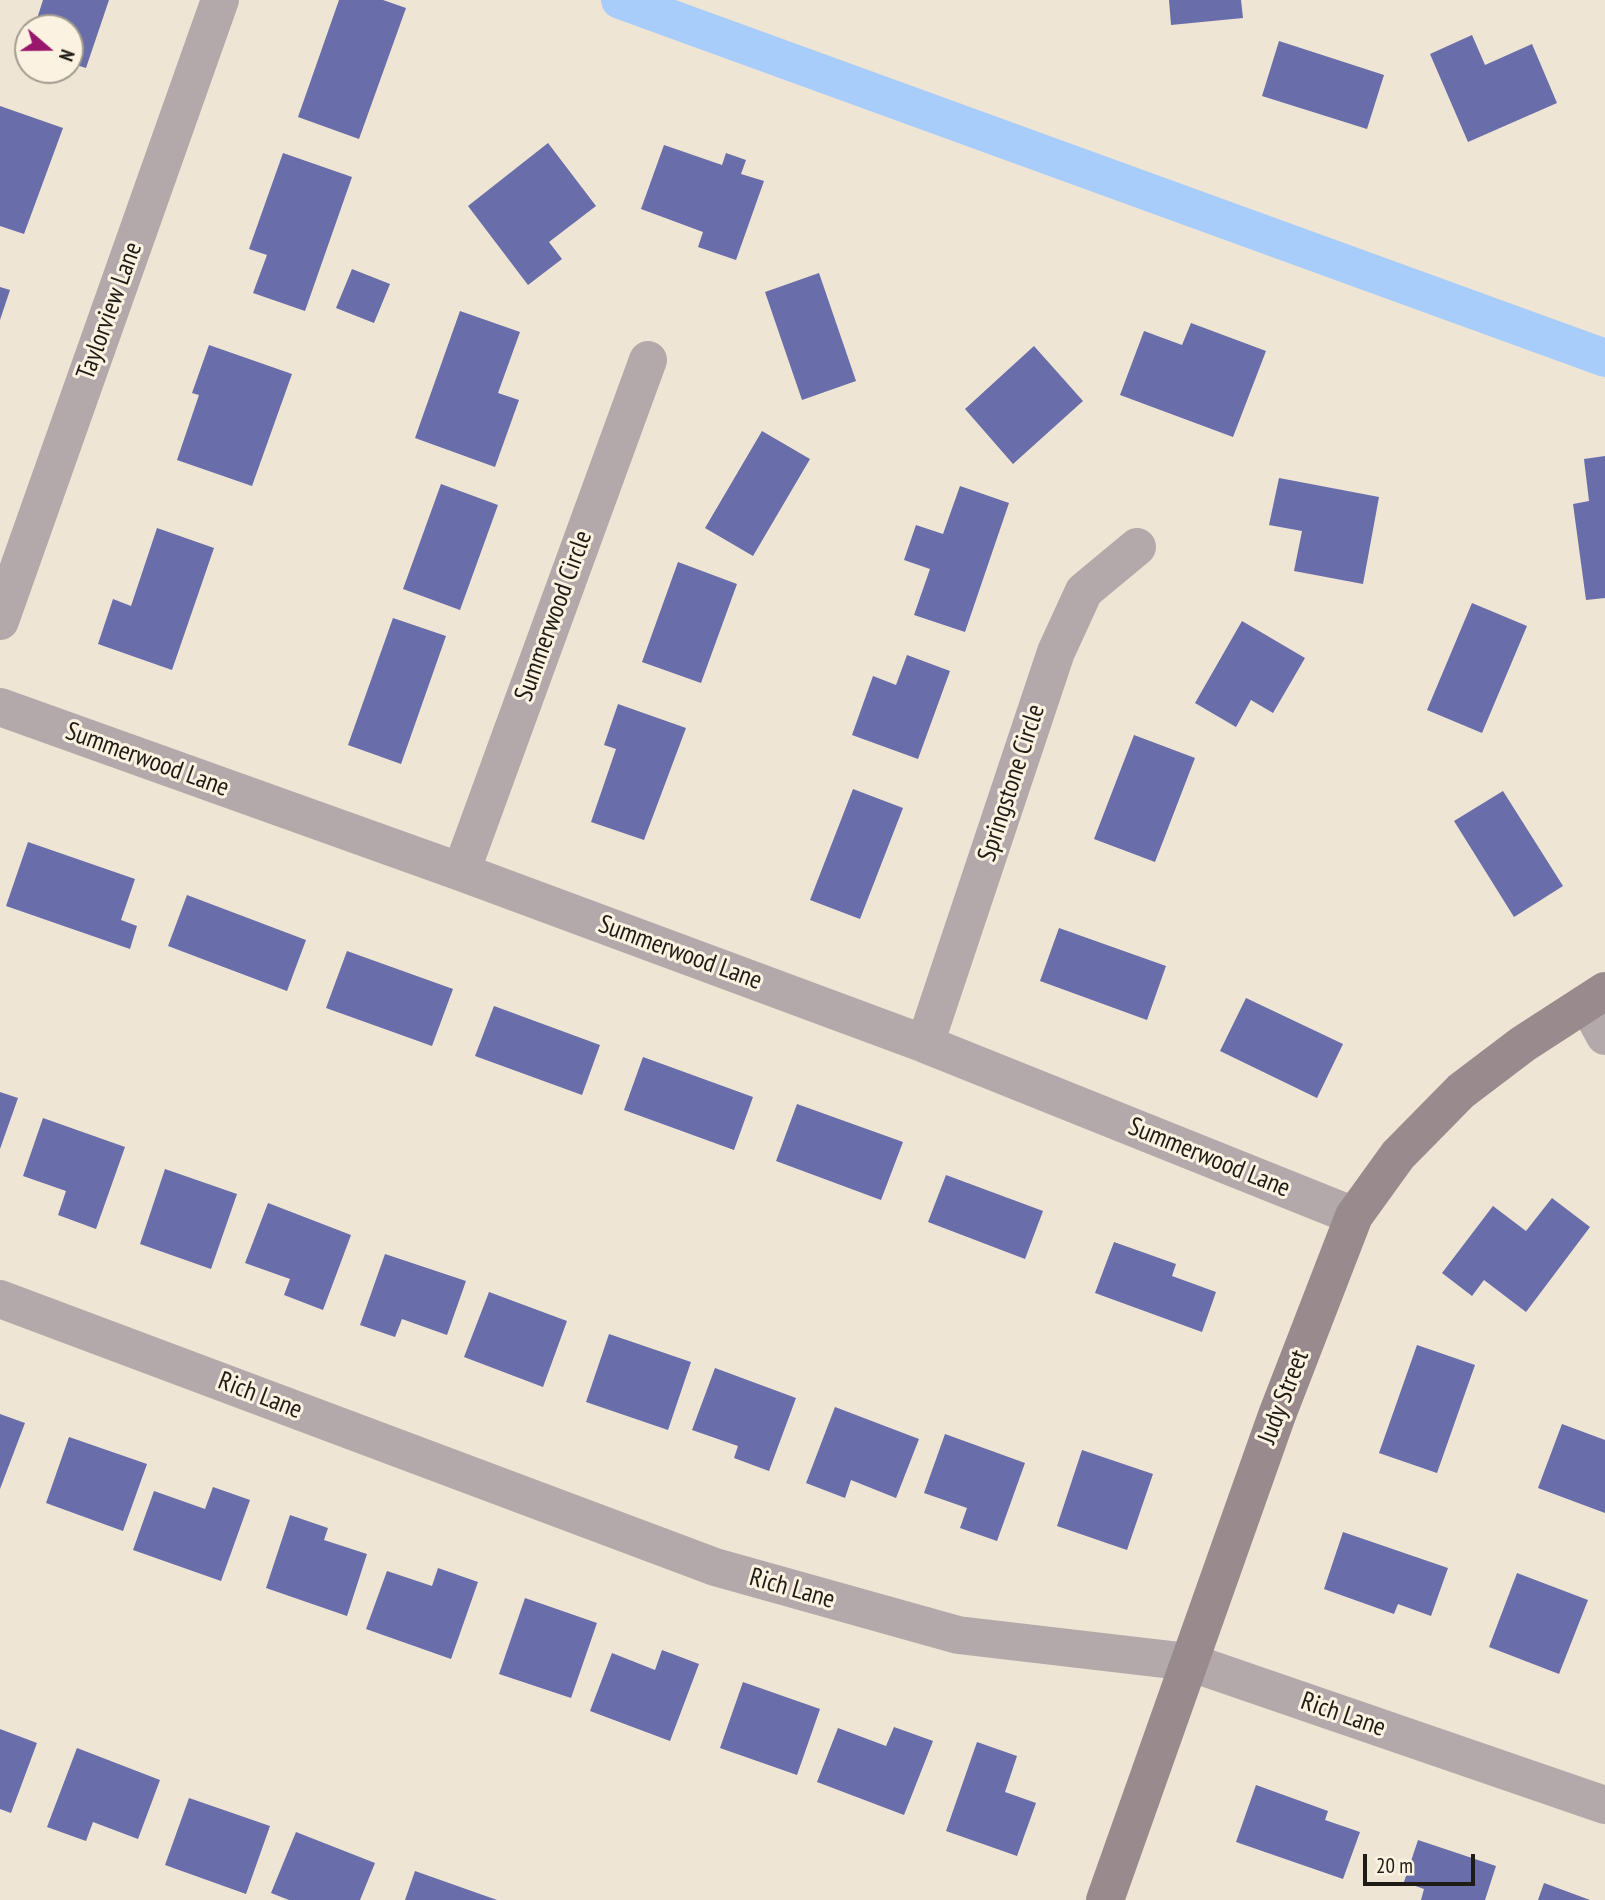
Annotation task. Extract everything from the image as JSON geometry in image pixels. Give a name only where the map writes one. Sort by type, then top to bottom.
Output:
[{"type":"street","name":"Taylorview Lane","points":[[0,621],[220,0]]},
{"type":"street","name":"Summerwood Circle","points":[[461,872],[648,360]]},
{"type":"street","name":"Springstone Circle","points":[[925,1044],[1056,652],[1084,591],[1137,547]]},
{"type":"street","name":"Summerwood Lane","points":[[0,707],[461,872],[925,1044],[1354,1216]]},
{"type":"street","points":[[1596,997],[1605,1036]]},
{"type":"street","name":"Judy Street","points":[[1105,1900],[1277,1415],[1354,1216],[1398,1155],[1461,1090],[1523,1044],[1596,997]]},
{"type":"street","name":"Rich Lane","points":[[0,1299],[715,1567],[958,1635],[1189,1662],[1605,1805]]},
{"type":"building","points":[[43,0],[109,0],[86,68],[84,14],[38,14]]},
{"type":"building","points":[[339,0],[383,0],[406,8],[359,139],[298,117]]},
{"type":"building","points":[[1169,0],[1241,0],[1243,18],[1171,25]]},
{"type":"building","points":[[1472,35],[1485,65],[1532,44],[1557,103],[1468,142],[1430,54]]},
{"type":"building","points":[[1279,41],[1384,75],[1367,129],[1262,96]]},
{"type":"building","points":[[0,106],[63,128],[24,234],[0,226]]},
{"type":"building","points":[[548,143],[596,206],[549,242],[562,259],[528,285],[468,206]]},
{"type":"building","points":[[664,145],[722,165],[726,153],[746,160],[741,174],[764,181],[736,260],[698,247],[703,232],[641,209]]},
{"type":"building","points":[[283,153],[352,177],[305,311],[253,293],[267,255],[249,249]]},
{"type":"building","points":[[352,269],[390,284],[374,323],[336,308]]},
{"type":"building","points":[[819,273],[856,381],[802,400],[765,292]]},
{"type":"building","points":[[0,287],[10,290],[0,320]]},
{"type":"building","points":[[460,311],[520,332],[498,393],[519,400],[495,467],[415,438]]},
{"type":"building","points":[[1191,323],[1266,351],[1233,437],[1120,395],[1144,331],[1182,345]]},
{"type":"building","points":[[209,345],[292,374],[252,486],[177,460],[199,395],[192,393]]},
{"type":"building","points":[[1034,346],[1083,401],[1013,464],[965,409]]},
{"type":"building","points":[[762,431],[810,459],[753,556],[705,528]]},
{"type":"building","points":[[1605,456],[1605,598],[1586,600],[1573,504],[1589,501],[1584,459]]},
{"type":"building","points":[[1279,478],[1379,497],[1363,584],[1294,571],[1302,531],[1269,525]]},
{"type":"building","points":[[441,484],[498,505],[460,610],[403,589]]},
{"type":"building","points":[[960,486],[1009,503],[965,632],[914,615],[930,569],[904,560],[916,525],[943,534]]},
{"type":"building","points":[[157,528],[214,548],[172,670],[98,644],[113,599],[131,606]]},
{"type":"building","points":[[678,562],[737,584],[701,683],[642,662]]},
{"type":"building","points":[[1472,603],[1527,626],[1482,733],[1427,710]]},
{"type":"building","points":[[393,618],[446,636],[401,764],[348,745]]},
{"type":"building","points":[[1242,621],[1305,658],[1273,713],[1251,700],[1236,727],[1195,703]]},
{"type":"building","points":[[907,655],[950,671],[918,759],[852,735],[873,676],[896,685]]},
{"type":"building","points":[[618,704],[686,728],[644,840],[591,822],[616,749],[604,745]]},
{"type":"building","points":[[1134,735],[1195,758],[1155,862],[1094,839]]},
{"type":"building","points":[[853,789],[903,808],[860,919],[810,900]]},
{"type":"building","points":[[1503,791],[1563,886],[1514,917],[1454,821]]},
{"type":"building","points":[[28,842],[135,879],[121,920],[137,926],[130,949],[6,906]]},
{"type":"building","points":[[187,895],[306,940],[287,991],[168,946]]},
{"type":"building","points":[[1059,928],[1166,966],[1147,1020],[1040,981]]},
{"type":"building","points":[[347,951],[453,989],[432,1046],[326,1008]]},
{"type":"building","points":[[1246,998],[1343,1044],[1317,1098],[1220,1051]]},
{"type":"building","points":[[494,1006],[600,1045],[582,1095],[475,1056]]},
{"type":"building","points":[[643,1057],[753,1097],[734,1150],[624,1110]]},
{"type":"building","points":[[0,1092],[18,1098],[0,1149]]},
{"type":"building","points":[[797,1104],[903,1142],[881,1200],[776,1161]]},
{"type":"building","points":[[43,1118],[125,1147],[96,1229],[58,1215],[66,1191],[23,1176]]},
{"type":"building","points":[[165,1169],[237,1194],[211,1269],[140,1244]]},
{"type":"building","points":[[946,1175],[1043,1211],[1025,1259],[928,1222]]},
{"type":"building","points":[[1552,1198],[1590,1227],[1526,1312],[1484,1280],[1472,1296],[1442,1273],[1493,1206],[1526,1231]]},
{"type":"building","points":[[268,1203],[351,1235],[323,1310],[284,1295],[290,1279],[245,1263]]},
{"type":"building","points":[[1114,1242],[1176,1264],[1172,1276],[1216,1292],[1202,1332],[1095,1293]]},
{"type":"building","points":[[385,1254],[466,1281],[447,1335],[402,1319],[395,1337],[360,1325]]},
{"type":"building","points":[[489,1292],[567,1321],[543,1387],[464,1357]]},
{"type":"building","points":[[609,1334],[691,1362],[668,1430],[586,1402]]},
{"type":"building","points":[[1417,1345],[1475,1365],[1437,1473],[1379,1453]]},
{"type":"building","points":[[715,1368],[796,1398],[769,1471],[734,1458],[738,1446],[692,1430]]},
{"type":"building","points":[[835,1407],[919,1439],[896,1498],[851,1480],[845,1498],[806,1483]]},
{"type":"building","points":[[0,1414],[25,1423],[0,1489]]},
{"type":"building","points":[[1562,1424],[1605,1440],[1605,1513],[1538,1488]]},
{"type":"building","points":[[945,1434],[1025,1463],[997,1541],[960,1528],[967,1508],[924,1493]]},
{"type":"building","points":[[69,1437],[147,1464],[123,1531],[46,1503]]},
{"type":"building","points":[[1082,1450],[1153,1474],[1127,1550],[1057,1526]]},
{"type":"building","points":[[213,1487],[250,1500],[221,1581],[133,1550],[154,1491],[205,1509]]},
{"type":"building","points":[[290,1515],[328,1528],[324,1540],[367,1554],[347,1616],[266,1588]]},
{"type":"building","points":[[1343,1532],[1448,1568],[1431,1616],[1398,1604],[1394,1614],[1324,1589]]},
{"type":"building","points":[[438,1568],[478,1582],[451,1659],[366,1629],[387,1571],[432,1586]]},
{"type":"building","points":[[1517,1573],[1588,1600],[1559,1674],[1489,1647]]},
{"type":"building","points":[[525,1598],[597,1623],[571,1698],[499,1674]]},
{"type":"building","points":[[662,1650],[699,1664],[670,1741],[590,1711],[612,1653],[655,1670]]},
{"type":"building","points":[[743,1682],[820,1709],[797,1775],[720,1748]]},
{"type":"building","points":[[894,1727],[933,1741],[904,1815],[817,1782],[838,1728],[886,1746]]},
{"type":"building","points":[[0,1729],[37,1743],[11,1813],[0,1809]]},
{"type":"building","points":[[977,1742],[1017,1756],[1005,1792],[1036,1803],[1017,1856],[946,1831]]},
{"type":"building","points":[[77,1748],[160,1780],[138,1839],[93,1822],[86,1841],[47,1827]]},
{"type":"building","points":[[1256,1785],[1328,1811],[1325,1820],[1360,1832],[1343,1879],[1236,1842]]},
{"type":"building","points":[[189,1798],[270,1826],[246,1894],[165,1865]]},
{"type":"building","points":[[296,1832],[375,1863],[360,1900],[289,1900],[271,1893]]},
{"type":"building","points":[[1418,1840],[1496,1866],[1485,1900],[1421,1900],[1424,1889],[1404,1882]]},
{"type":"building","points":[[415,1871],[497,1900],[405,1900]]},
{"type":"building","points":[[1544,1883],[1590,1900],[1538,1900]]},
{"type":"waterway","points":[[620,0],[1605,358]]}]
